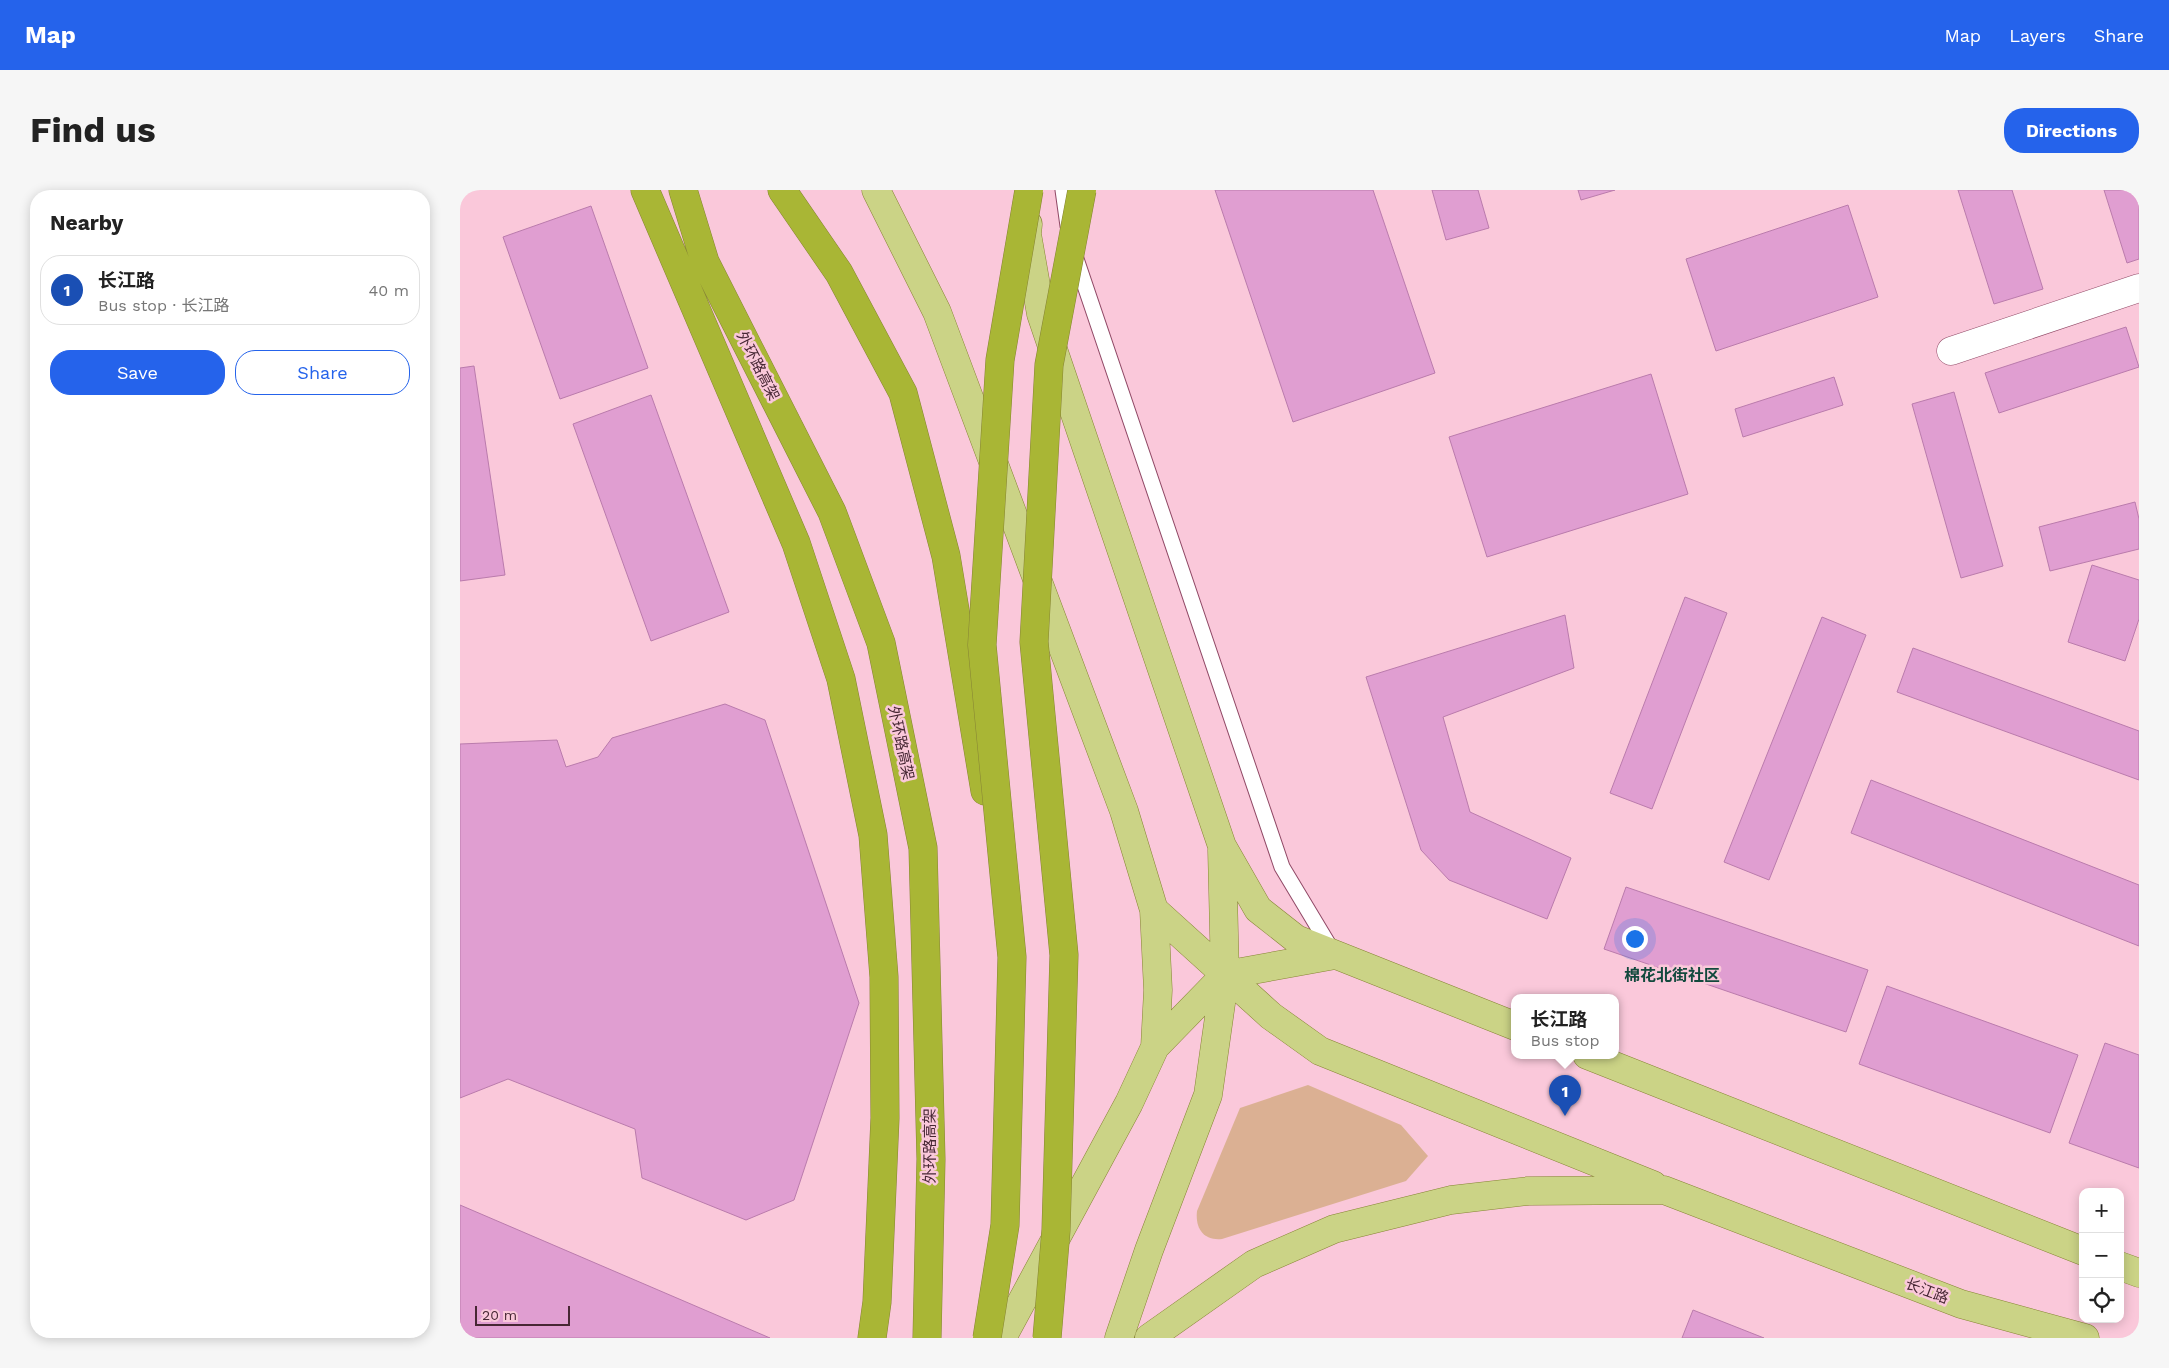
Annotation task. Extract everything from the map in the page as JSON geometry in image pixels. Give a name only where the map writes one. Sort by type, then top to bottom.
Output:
[{"type":"highway","points":[[645,190],[796,542],[841,679],[873,835],[884,977],[885,1118],[877,1302],[872,1338]]},
{"type":"highway","name":"外环路高架","points":[[683,190],[705,262],[832,512],[881,643],[923,848],[930,1159],[927,1338]]},
{"type":"highway","points":[[782,190],[839,273],[904,393],[946,556],[1012,957]]},
{"type":"highway","points":[[987,1338],[1005,1225],[1012,957],[982,645],[1000,360],[1029,190]]},
{"type":"highway","points":[[1047,1338],[1056,1230],[1064,955],[1034,642],[1049,365],[1082,190]]},
{"type":"main road","points":[[876,190],[937,312],[1124,811],[1154,910],[1158,990],[1155,1047]]},
{"type":"main road","points":[[1034,190],[1027,234],[1041,314],[1222,846],[1258,910],[1296,939],[1511,1024]]},
{"type":"main road","points":[[1119,1338],[1149,1250],[1208,1095],[1225,976],[1222,846]]},
{"type":"main road","points":[[1154,910],[1271,1016],[1320,1051],[1664,1190]]},
{"type":"main road","points":[[1002,1338],[1129,1103],[1155,1047],[1225,976],[1335,955]]},
{"type":"main road","points":[[1597,1059],[2079,1249]]},
{"type":"main road","name":"长江路","points":[[1149,1338],[1254,1264],[1334,1229],[1451,1200],[1528,1191],[1664,1190],[1961,1304],[2085,1338]]},
{"type":"main road","points":[[2124,1267],[2139,1273]]},
{"type":"main road","points":[[1961,1304],[2023,1338]]},
{"type":"street","points":[[1951,351],[2139,288]]},
{"type":"lane","points":[[1063,190],[1069,237],[1282,867],[1335,955]]},
{"type":"shaded area","points":[[1308,1085],[1401,1125],[1428,1156],[1406,1181],[1222,1239],[1206,1236],[1199,1228],[1197,1211],[1240,1108]]},
{"type":"building","points":[[1215,190],[1373,190],[1435,373],[1293,422]]},
{"type":"building","points":[[1432,190],[1478,190],[1489,228],[1446,240]]},
{"type":"building","points":[[1578,190],[1615,190],[1581,200]]},
{"type":"building","points":[[1958,190],[2012,190],[2043,289],[1994,304]]},
{"type":"building","points":[[2104,190],[2139,190],[2139,259],[2127,263]]},
{"type":"building","points":[[1848,205],[1878,297],[1716,351],[1686,259]]},
{"type":"building","points":[[591,206],[648,368],[560,399],[503,237]]},
{"type":"building","points":[[2126,327],[2139,367],[1999,413],[1985,373]]},
{"type":"building","points":[[474,366],[505,575],[460,581],[460,368]]},
{"type":"building","points":[[1651,374],[1688,494],[1487,557],[1449,437]]},
{"type":"building","points":[[1834,377],[1843,405],[1743,437],[1735,409]]},
{"type":"building","points":[[1954,392],[2003,566],[1961,578],[1912,404]]},
{"type":"building","points":[[651,395],[729,612],[651,641],[573,424]]},
{"type":"building","points":[[2135,502],[2139,519],[2139,549],[2050,571],[2039,527]]},
{"type":"building","points":[[2092,565],[2139,580],[2139,619],[2125,661],[2068,642]]},
{"type":"building","points":[[1685,597],[1727,613],[1652,809],[1610,793]]},
{"type":"building","points":[[1565,615],[1574,668],[1443,717],[1470,812],[1571,858],[1547,919],[1449,880],[1421,850],[1366,677]]},
{"type":"building","points":[[1822,617],[1866,635],[1769,880],[1724,862]]},
{"type":"building","points":[[1913,648],[2139,731],[2139,780],[1897,692]]},
{"type":"building","points":[[725,704],[765,720],[859,1003],[794,1200],[746,1220],[642,1178],[635,1129],[508,1079],[460,1098],[460,744],[557,740],[566,767],[598,757],[612,738]]},
{"type":"building","points":[[1871,780],[2139,885],[2139,946],[1851,833]]},
{"type":"building","points":[[1626,887],[1868,970],[1846,1032],[1604,949]]},
{"type":"building","points":[[1887,986],[2078,1055],[2050,1133],[1859,1064]]},
{"type":"building","points":[[2105,1043],[2139,1055],[2139,1168],[2069,1143]]},
{"type":"building","points":[[460,1205],[770,1338],[460,1338]]},
{"type":"building","points":[[1693,1310],[1764,1338],[1682,1338]]},
{"type":"place","name":"长江路","points":[[1565,1116]]},
{"type":"district","name":"棉花北街社区","points":[[1672,975]]}]
